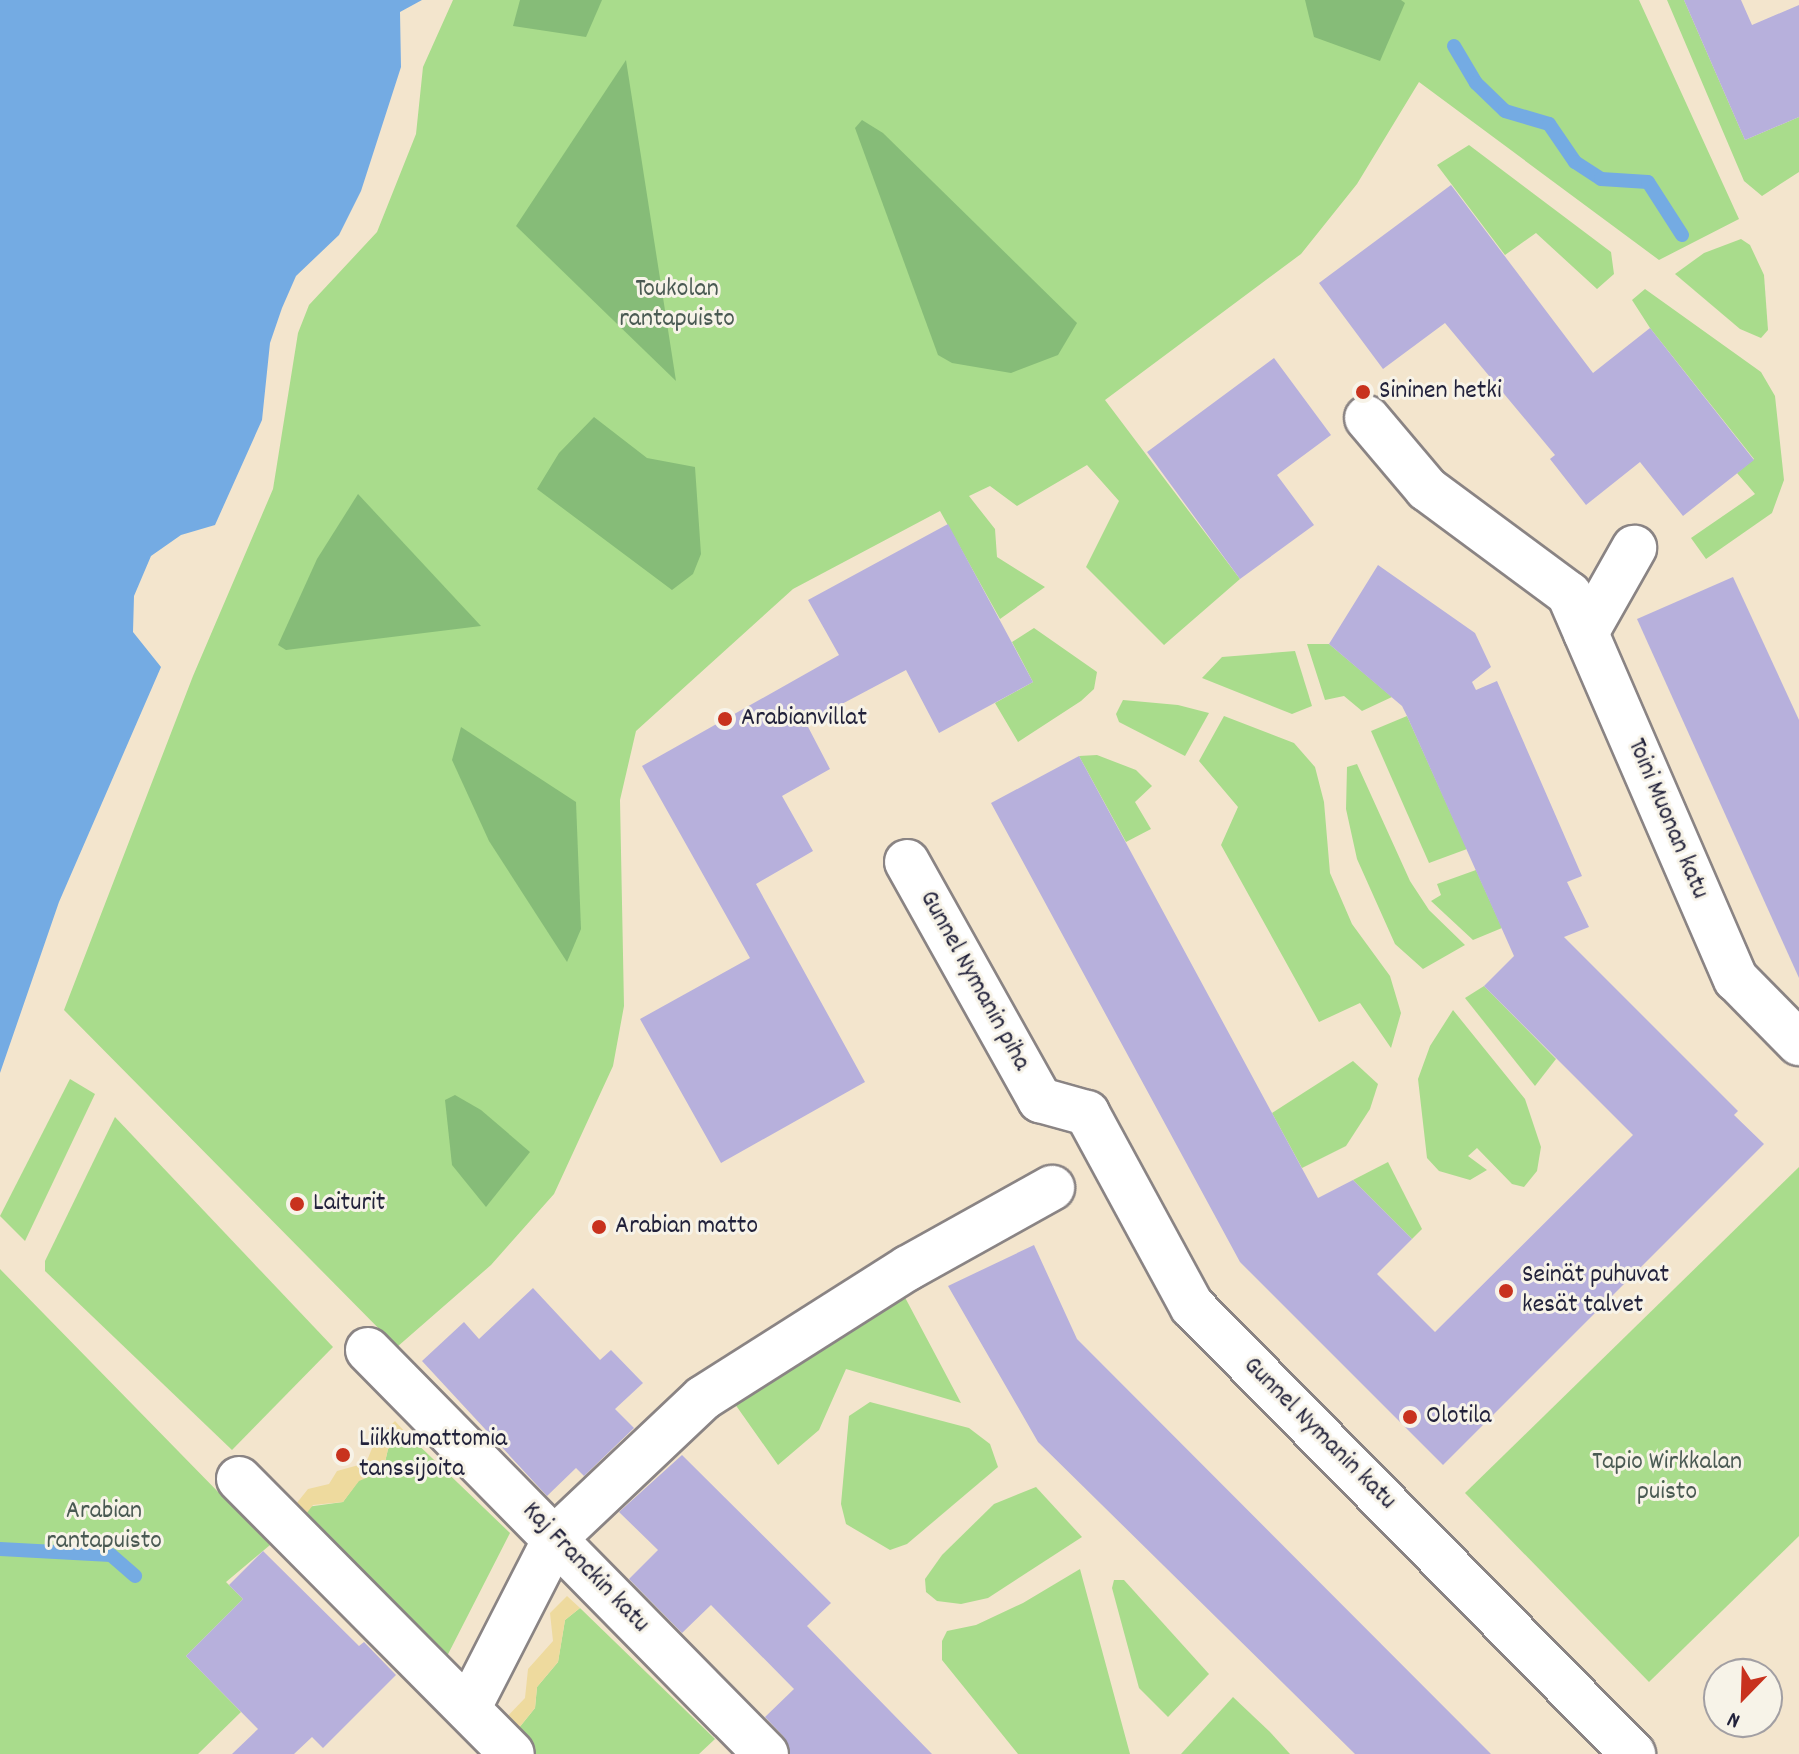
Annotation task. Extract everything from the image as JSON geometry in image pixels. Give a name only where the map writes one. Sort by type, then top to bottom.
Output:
[{"type":"street","name":"Toini Muonan katu","points":[[1367,418],[1427,489],[1569,594],[1736,979],[1799,1043]]},
{"type":"street","points":[[1586,633],[1634,548]]},
{"type":"street","name":"Gunnel Nymanin piha","points":[[907,862],[1040,1100]]},
{"type":"street","name":"Gunnel Nymanin katu","points":[[1040,1100],[1087,1113],[1192,1306],[1633,1754]]},
{"type":"street","points":[[468,1709],[556,1537],[703,1398],[908,1268],[1052,1188]]},
{"type":"street","name":"Kaj Franckin katu","points":[[368,1350],[556,1537],[766,1754]]},
{"type":"street","points":[[239,1479],[512,1754]]},
{"type":"green space","name":"Toukolan rantapuisto","points":[[453,0],[1639,0],[1739,219],[1659,260],[1419,82],[1357,184],[1301,254],[1105,400],[1240,579],[1164,645],[1086,567],[1119,501],[1087,465],[1017,506],[990,486],[969,496],[995,529],[997,557],[1045,587],[1000,619],[940,511],[793,589],[636,731],[620,800],[624,1006],[613,1066],[554,1194],[491,1265],[397,1347],[64,1010],[193,676],[273,489],[298,333],[309,305],[377,232],[416,134],[423,67]]},
{"type":"green space","points":[[520,0],[602,0],[586,37],[513,26]]},
{"type":"green space","points":[[1305,0],[1401,0],[1405,3],[1380,61],[1314,37]]},
{"type":"green space","points":[[1667,0],[1684,0],[1745,140],[1799,117],[1799,172],[1762,196],[1744,181]]},
{"type":"green space","points":[[626,60],[676,381],[516,226]]},
{"type":"green space","points":[[862,120],[883,133],[1077,323],[1058,355],[1011,373],[952,363],[938,355],[855,128]]},
{"type":"green space","points":[[1469,145],[1611,252],[1614,274],[1597,289],[1536,233],[1505,255],[1437,165]]},
{"type":"green space","points":[[1741,239],[1750,245],[1764,275],[1768,330],[1761,338],[1740,329],[1675,274],[1704,253]]},
{"type":"green space","points":[[1645,289],[1761,372],[1775,396],[1784,480],[1772,513],[1706,559],[1691,538],[1755,494],[1737,473],[1754,459],[1650,328],[1632,300]]},
{"type":"green space","points":[[594,417],[647,458],[695,467],[701,554],[693,574],[672,590],[537,489],[559,453]]},
{"type":"green space","points":[[358,494],[481,626],[286,650],[278,645],[317,559]]},
{"type":"green space","points":[[1034,628],[1097,672],[1094,689],[1081,701],[1018,742],[995,703],[1033,682],[1012,642]]},
{"type":"green space","points":[[1307,644],[1329,644],[1392,697],[1362,711],[1344,696],[1325,700]]},
{"type":"green space","points":[[1295,651],[1312,706],[1292,714],[1202,678],[1222,657]]},
{"type":"green space","points":[[1123,700],[1178,705],[1209,713],[1185,756],[1119,722],[1116,714]]},
{"type":"green space","points":[[1224,716],[1294,743],[1315,767],[1324,802],[1330,873],[1352,924],[1390,976],[1401,1013],[1391,1048],[1360,1003],[1319,1022],[1221,845],[1238,807],[1199,761]]},
{"type":"green space","points":[[1407,716],[1467,849],[1429,863],[1371,731]]},
{"type":"green space","points":[[461,727],[576,802],[581,929],[567,962],[489,841],[452,760]]},
{"type":"green space","points":[[1097,755],[1136,770],[1152,786],[1135,802],[1151,829],[1126,842],[1079,756]]},
{"type":"green space","points":[[1357,764],[1410,881],[1429,910],[1465,945],[1423,969],[1395,944],[1357,859],[1346,809],[1347,767]]},
{"type":"green space","points":[[1476,870],[1502,928],[1473,940],[1431,901],[1441,895],[1437,884]]},
{"type":"green space","points":[[1484,986],[1556,1059],[1535,1086],[1465,998]]},
{"type":"green space","points":[[1453,1010],[1525,1099],[1541,1147],[1537,1171],[1524,1187],[1512,1184],[1477,1148],[1468,1156],[1487,1170],[1470,1180],[1439,1171],[1427,1158],[1418,1079],[1430,1046]]},
{"type":"green space","points":[[1353,1061],[1378,1084],[1370,1109],[1346,1146],[1302,1168],[1272,1113]]},
{"type":"green space","points":[[70,1079],[95,1094],[25,1241],[0,1216]]},
{"type":"green space","points":[[455,1095],[481,1110],[530,1152],[486,1207],[452,1165],[445,1100]]},
{"type":"green space","points":[[115,1117],[333,1347],[232,1450],[45,1271],[45,1261]]},
{"type":"green space","points":[[1388,1162],[1422,1229],[1412,1239],[1353,1180]]},
{"type":"green space","name":"Tapio Wirkkalan puisto","points":[[1799,1167],[1799,1536],[1649,1682],[1465,1493]]},
{"type":"green space","name":"Arabian rantapuisto","points":[[0,1269],[270,1545],[226,1582],[243,1599],[186,1656],[241,1712],[198,1754],[0,1754]]},
{"type":"green space","points":[[900,1288],[961,1403],[846,1369],[819,1430],[778,1465],[730,1397]]},
{"type":"green space","points":[[870,1402],[969,1428],[990,1444],[998,1467],[907,1544],[890,1550],[846,1524],[841,1504],[849,1416]]},
{"type":"green space","points":[[406,1433],[510,1533],[443,1664],[292,1509],[343,1502],[359,1480],[383,1471],[388,1449]]},
{"type":"green space","points":[[1036,1487],[1082,1537],[988,1598],[961,1604],[937,1601],[926,1592],[925,1579],[942,1555],[994,1504]]},
{"type":"green space","points":[[1080,1569],[1130,1754],[1018,1754],[942,1660],[942,1641],[947,1631],[976,1625],[1023,1603]]},
{"type":"green space","points":[[1114,1580],[1124,1580],[1209,1674],[1168,1717],[1139,1688],[1112,1588]]},
{"type":"green space","points":[[580,1608],[715,1739],[699,1754],[533,1754],[514,1734],[535,1708],[537,1687],[558,1662],[565,1620]]},
{"type":"green space","points":[[1233,1697],[1270,1732],[1290,1754],[1181,1754]]},
{"type":"sand","points":[[395,1421],[406,1433],[388,1449],[383,1471],[359,1481],[343,1502],[313,1505],[306,1514],[292,1509],[308,1489],[329,1484],[337,1471],[366,1463],[375,1441]]},
{"type":"sand","points":[[567,1596],[580,1608],[565,1620],[558,1662],[537,1687],[535,1708],[514,1734],[501,1723],[525,1698],[528,1669],[553,1641],[550,1613]]},
{"type":"water","points":[[0,0],[422,0],[400,12],[401,67],[361,191],[339,235],[296,276],[282,308],[270,343],[262,420],[215,525],[181,535],[151,556],[134,596],[133,632],[161,667],[59,902],[0,1073]]},
{"type":"building","points":[[1684,0],[1741,0],[1752,25],[1799,5],[1799,117],[1745,140]]},
{"type":"building","points":[[1451,185],[1593,373],[1650,328],[1754,460],[1683,516],[1640,462],[1586,505],[1550,459],[1555,455],[1445,323],[1383,369],[1319,283]]},
{"type":"building","points":[[1274,358],[1331,435],[1277,475],[1314,525],[1240,579],[1147,452]]},
{"type":"building","points":[[948,524],[1033,682],[939,733],[906,670],[806,723],[830,769],[782,796],[813,851],[756,884],[865,1082],[721,1163],[640,1019],[750,958],[642,766],[839,655],[808,600]]},
{"type":"building","points":[[1378,565],[1475,633],[1491,667],[1472,682],[1476,690],[1497,681],[1582,876],[1567,882],[1589,927],[1564,937],[1738,1111],[1734,1115],[1764,1144],[1443,1465],[1240,1262],[991,803],[1079,756],[1318,1198],[1353,1180],[1412,1239],[1377,1274],[1435,1332],[1633,1135],[1484,986],[1514,956],[1407,716],[1402,706],[1329,644]]},
{"type":"building","points":[[1733,577],[1799,720],[1799,978],[1637,619]]},
{"type":"building","points":[[1034,1245],[1077,1339],[1491,1754],[1355,1754],[1038,1442],[948,1286]]},
{"type":"building","points":[[533,1288],[600,1360],[611,1350],[643,1383],[615,1409],[634,1428],[584,1476],[576,1468],[547,1496],[422,1361],[464,1322],[479,1339]]},
{"type":"building","points":[[682,1455],[831,1603],[807,1626],[932,1754],[790,1754],[784,1737],[765,1717],[794,1689],[711,1605],[682,1633],[629,1579],[658,1550],[619,1512]]},
{"type":"building","points":[[263,1551],[359,1646],[364,1642],[396,1675],[323,1748],[312,1737],[294,1754],[232,1754],[258,1729],[186,1656],[243,1599],[229,1585]]},
{"type":"waterway","points":[[1454,46],[1476,83],[1505,111],[1549,124],[1575,162],[1601,179],[1648,182],[1682,235]]},
{"type":"waterway","points":[[0,1549],[111,1555],[135,1576]]},
{"type":"place","name":"Sininen hetki","points":[[1363,392]]},
{"type":"place","name":"Arabianvillat","points":[[725,719]]},
{"type":"place","name":"Laiturit","points":[[297,1204]]},
{"type":"place","name":"Arabian matto","points":[[599,1227]]},
{"type":"place","name":"Seinät puhuvat kesät talvet","points":[[1506,1291]]},
{"type":"place","name":"Olotila","points":[[1410,1417]]},
{"type":"place","name":"Liikkumattomia tanssijoita","points":[[343,1455]]}]
